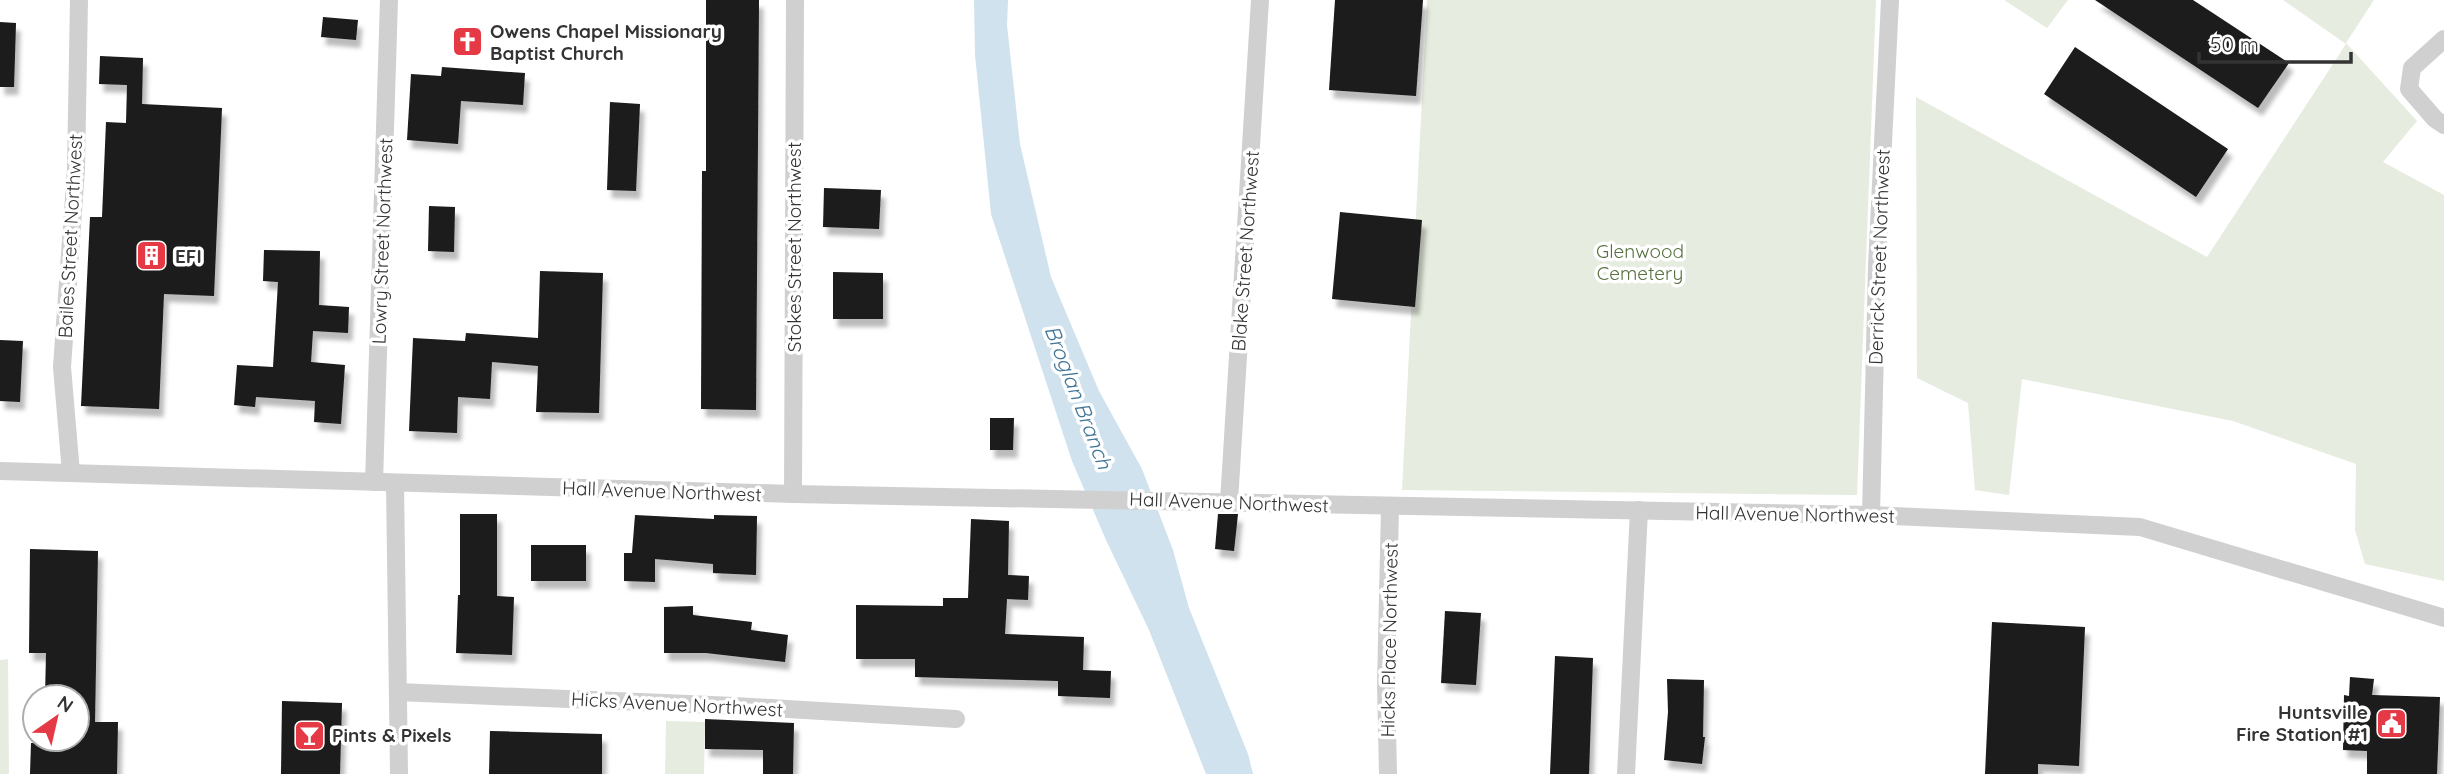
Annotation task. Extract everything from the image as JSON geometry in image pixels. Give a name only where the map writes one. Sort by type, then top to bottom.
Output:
[{"type":"street","name":"Bailes Street Northwest","points":[[71,473],[62,367],[76,169],[79,0]]},
{"type":"street","name":"Lowry Street Northwest","points":[[374,482],[389,0]]},
{"type":"street","name":"Stokes Street Northwest","points":[[793,494],[795,0]]},
{"type":"street","name":"Blake Street Northwest","points":[[1229,502],[1260,0]]},
{"type":"street","name":"Derrick Street Northwest","points":[[1871,515],[1877,266],[1890,0]]},
{"type":"street","points":[[2444,39],[2412,68],[2409,89],[2435,119],[2444,125]]},
{"type":"street","name":"Hall Avenue Northwest","points":[[0,471],[793,494],[1871,515],[2140,527],[2444,618]]},
{"type":"street","points":[[395,483],[399,774]]},
{"type":"street","name":"Hicks Place Northwest","points":[[1388,774],[1386,685],[1390,507]]},
{"type":"street","points":[[1626,774],[1639,510]]},
{"type":"street","name":"Hicks Avenue Northwest","points":[[398,692],[734,706],[956,719]]},
{"type":"green space","name":"Glenwood Cemetery","points":[[1427,0],[1876,0],[1857,495],[1402,490]]},
{"type":"green space","points":[[2004,0],[2068,0],[2047,28]]},
{"type":"green space","points":[[2283,0],[2374,0],[2346,43],[2417,121],[2383,162],[2444,195],[2444,581],[2365,564],[2355,530],[2356,464],[2233,421],[2022,379],[2009,495],[1975,490],[1968,403],[1917,378],[1916,97],[2207,257],[2346,44]]},
{"type":"green space","points":[[8,659],[9,774],[0,774],[0,660]]},
{"type":"green space","points":[[666,721],[705,722],[704,774],[665,774]]},
{"type":"water","name":"Broglan Branch","points":[[974,0],[1008,0],[1007,25],[1020,144],[1051,277],[1099,391],[1142,469],[1173,550],[1189,608],[1248,754],[1253,774],[1206,774],[1149,630],[1072,461],[991,214],[975,55]]},
{"type":"building","points":[[706,0],[759,0],[756,410],[701,409]]},
{"type":"building","points":[[1335,0],[1423,0],[1416,96],[1329,90]]},
{"type":"building","points":[[2095,0],[2193,0],[2289,63],[2258,108]]},
{"type":"building","points":[[323,17],[358,20],[356,40],[321,37]]},
{"type":"building","points":[[0,22],[16,23],[14,87],[0,87]]},
{"type":"building","points":[[2075,47],[2228,149],[2196,197],[2044,94]]},
{"type":"building","name":"EFI","points":[[100,56],[143,58],[142,104],[222,108],[214,296],[164,294],[159,409],[81,406],[90,217],[102,217],[106,122],[126,123],[127,85],[99,84]]},
{"type":"building","points":[[442,67],[525,73],[523,105],[461,101],[458,144],[407,140],[411,74],[441,76]]},
{"type":"building","points":[[610,102],[640,104],[636,191],[607,190]]},
{"type":"building","points":[[824,188],[881,190],[879,229],[823,227]]},
{"type":"building","points":[[429,206],[455,207],[454,252],[428,251]]},
{"type":"building","points":[[1340,212],[1422,220],[1415,307],[1332,299]]},
{"type":"building","points":[[264,250],[320,251],[319,305],[349,307],[348,333],[313,331],[311,362],[345,365],[341,424],[314,422],[315,401],[256,397],[255,407],[234,405],[237,365],[273,367],[278,282],[263,281]]},
{"type":"building","points":[[540,271],[603,273],[599,413],[536,412],[538,366],[492,362],[490,399],[458,397],[457,433],[409,431],[413,338],[465,341],[466,333],[538,338]]},
{"type":"building","points":[[833,272],[883,273],[883,319],[833,319]]},
{"type":"building","points":[[0,340],[23,341],[20,402],[0,401]]},
{"type":"building","points":[[990,418],[1014,418],[1013,450],[990,450]]},
{"type":"building","points":[[460,514],[497,514],[497,596],[514,597],[512,655],[456,653],[460,595]]},
{"type":"building","points":[[1218,514],[1238,514],[1234,551],[1215,549]]},
{"type":"building","points":[[635,515],[714,519],[714,515],[757,516],[756,575],[713,573],[713,564],[655,559],[655,582],[624,581],[624,553],[632,553]]},
{"type":"building","points":[[971,519],[1009,521],[1008,575],[1029,576],[1028,600],[1007,599],[1005,634],[1084,637],[1083,670],[1111,671],[1110,698],[1058,696],[1058,681],[915,677],[915,659],[856,659],[856,605],[943,606],[943,598],[968,598]]},
{"type":"building","points":[[531,545],[586,545],[586,581],[531,581]]},
{"type":"building","points":[[30,549],[98,551],[95,722],[118,722],[117,774],[30,774],[31,753],[91,753],[91,683],[45,683],[46,653],[29,653]]},
{"type":"building","points":[[693,606],[693,615],[752,622],[751,630],[788,635],[785,662],[706,653],[664,653],[664,607]]},
{"type":"building","points":[[1445,611],[1481,613],[1476,685],[1441,683]]},
{"type":"building","points":[[1992,622],[2085,627],[2079,766],[2038,764],[2038,774],[1985,774]]},
{"type":"building","points":[[1555,656],[1593,658],[1589,774],[1550,774]]},
{"type":"building","name":"Huntsville Fire Station #1","points":[[2350,677],[2374,679],[2372,695],[2440,697],[2437,774],[2367,774],[2367,751],[2343,750],[2344,695],[2349,696]]},
{"type":"building","points":[[1667,679],[1704,680],[1705,737],[1702,764],[1664,760],[1668,712]]},
{"type":"building","points":[[282,701],[342,703],[340,774],[281,774]]},
{"type":"building","points":[[705,719],[794,723],[793,774],[763,774],[763,750],[705,749]]},
{"type":"building","points":[[490,731],[602,734],[602,774],[489,774]]},
{"type":"place","name":"Owens Chapel Missionary Baptist Church","points":[[467,42]]},
{"type":"place","name":"EFI","points":[[152,256]]},
{"type":"place","name":"Huntsville Fire Station #1","points":[[2391,723]]},
{"type":"place","name":"Pints & Pixels","points":[[309,735]]}]
